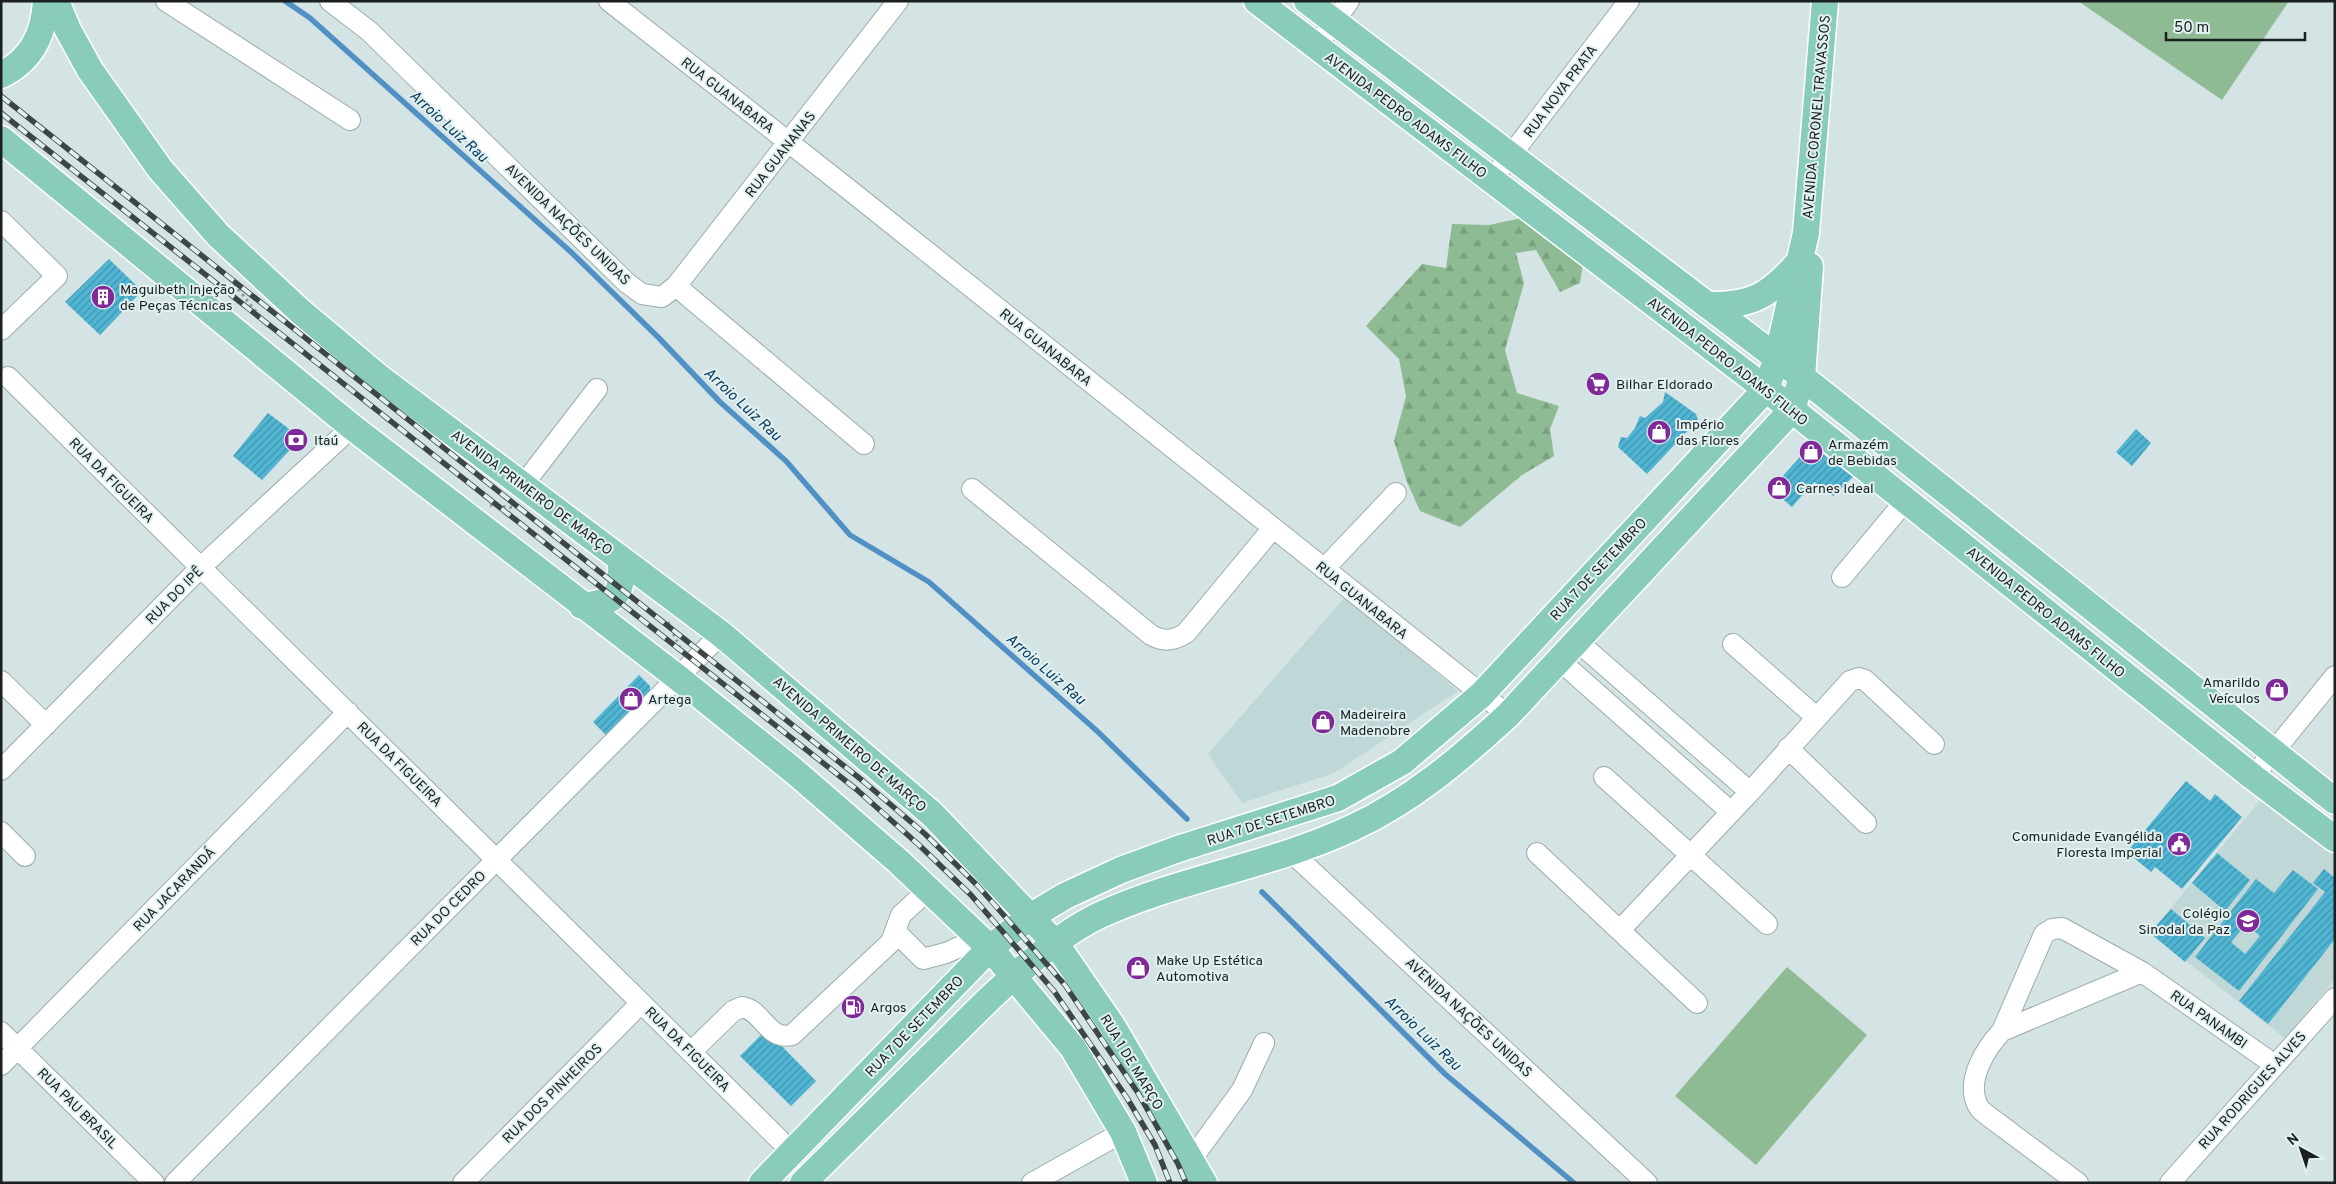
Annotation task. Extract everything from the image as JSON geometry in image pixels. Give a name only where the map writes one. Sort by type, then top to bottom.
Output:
[{"type":"main road","points":[[1,75],[10,71],[26,57],[38,40],[45,21],[46,1]]},
{"type":"main road","name":"AVENIDA PRIMEIRO DE MARÇO","points":[[56,1],[68,30],[90,70],[142,145],[218,235],[301,312],[381,379],[721,634],[932,814],[1056,944]]},
{"type":"main road","name":"AVENIDA PEDRO ADAMS FILHO","points":[[1257,1],[1766,389],[2335,839]]},
{"type":"main road","points":[[1307,1],[1777,358],[2335,801]]},
{"type":"main road","name":"AVENIDA CORONEL TRAVASSOS","points":[[1777,358],[1806,234],[1820,5]]},
{"type":"main road","points":[[1,140],[352,427],[582,606],[678,677],[794,771],[928,890],[984,943],[1014,976],[1073,1048],[1123,1132],[1144,1183]]},
{"type":"main road","name":"AVENIDA CORONEL TRAVASSOS","points":[[1802,378],[1811,283],[1810,255],[1806,234]]},
{"type":"main road","points":[[1707,304],[1733,305],[1754,300],[1784,279],[1800,261]]},
{"type":"main road","name":"RUA 7 DE SETEMBRO","points":[[762,1183],[984,943],[1065,896],[1121,870],[1178,849],[1338,798],[1402,762],[1481,695],[1766,389],[1777,358]]},
{"type":"main road","points":[[813,1179],[1014,976],[1056,944],[1098,916],[1203,878],[1291,852],[1352,828],[1420,789],[1472,748],[1508,715],[1792,410],[1802,378]]},
{"type":"main road","points":[[582,606],[603,603],[618,593],[622,583],[622,559]]},
{"type":"main road","name":"RUA 1 DE MARÇO","points":[[1056,944],[1113,1027],[1204,1183]]},
{"type":"street","points":[[166,1],[350,120]]},
{"type":"street","name":"AVENIDA NAÇÕES UNIDAS","points":[[330,1],[369,31],[627,283],[642,294],[656,297]]},
{"type":"street","name":"RUA GUANABARA","points":[[608,1],[1508,715]]},
{"type":"street","name":"RUA GUANANAS","points":[[656,297],[662,297],[676,286],[898,1]]},
{"type":"street","points":[[1316,47],[1350,1]]},
{"type":"street","name":"RUA NOVA PRATA","points":[[1491,181],[1629,1]]},
{"type":"street","points":[[1,221],[57,276],[1,330]]},
{"type":"street","points":[[676,286],[864,444]]},
{"type":"street","name":"RUA DA FIGUEIRA","points":[[8,377],[792,1152]]},
{"type":"street","points":[[523,485],[597,389]]},
{"type":"street","name":"RUA DO IPÊ","points":[[1,770],[201,567],[352,427]]},
{"type":"street","points":[[972,489],[1151,635],[1170,641],[1186,633],[1273,528]]},
{"type":"street","points":[[1324,569],[1396,493]]},
{"type":"street","points":[[1842,577],[1906,500]]},
{"type":"street","name":"RUA DO CEDRO","points":[[175,1183],[721,634]]},
{"type":"street","points":[[1577,641],[1750,792]]},
{"type":"street","points":[[1732,644],[1816,717]]},
{"type":"street","points":[[1559,660],[1731,812]]},
{"type":"street","points":[[2253,776],[2335,676]]},
{"type":"street","points":[[1620,930],[1750,792],[1850,680],[1859,678],[1865,680],[1934,744]]},
{"type":"street","points":[[1,681],[46,725]]},
{"type":"street","points":[[1629,722],[1648,701]]},
{"type":"street","name":"RUA JACARANDÁ","points":[[1,1065],[348,712]]},
{"type":"street","points":[[1788,748],[1866,823]]},
{"type":"street","points":[[1604,777],[1692,854],[1767,924]]},
{"type":"street","points":[[1,832],[26,856]]},
{"type":"street","name":"AVENIDA NAÇÕES UNIDAS","points":[[1291,852],[1647,1183]]},
{"type":"street","points":[[1537,853],[1697,1003]]},
{"type":"street","points":[[691,1052],[733,1011],[742,1007],[750,1009],[772,1032],[781,1036],[792,1035],[891,942],[901,915],[928,890]]},
{"type":"street","name":"RUA PANAMBI","points":[[2002,1031],[2044,934],[2052,929],[2062,928],[2142,972],[2275,1065]]},
{"type":"street","points":[[896,932],[924,958],[984,943]]},
{"type":"street","points":[[2078,1183],[1977,1106],[1973,1090],[1980,1063],[1990,1044],[2002,1031],[2142,972]]},
{"type":"street","name":"RUA RODRIGUES ALVES","points":[[2170,1183],[2335,998]]},
{"type":"street","name":"RUA DOS PINHEIROS","points":[[463,1183],[641,1003]]},
{"type":"street","name":"RUA PAU BRASIL","points":[[1,1032],[154,1183]]},
{"type":"street","points":[[1191,1160],[1242,1090],[1264,1043]]},
{"type":"street","points":[[1032,1183],[1123,1132]]},
{"type":"shaded area","name":"Madeireira Madenobre","points":[[1345,597],[1458,691],[1334,773],[1242,803],[1208,754]]},
{"type":"shaded area","name":"Colégio Sinodal da Paz","points":[[2263,797],[2335,854],[2335,979],[2285,1038],[2150,933]]},
{"type":"green space","points":[[2078,1],[2289,1],[2222,100]]},
{"type":"green space","points":[[1522,218],[1583,263],[1580,283],[1560,292],[1536,250],[1516,253],[1524,283],[1505,350],[1517,393],[1559,406],[1550,429],[1554,456],[1522,475],[1460,527],[1420,511],[1407,482],[1394,441],[1406,396],[1399,359],[1366,326],[1422,264],[1446,268],[1452,224],[1489,225]]},
{"type":"green space","points":[[1787,967],[1867,1035],[1756,1165],[1675,1096]]},
{"type":"building","name":"Maguibeth Injeção de Peças Técnicas","points":[[109,259],[142,291],[100,335],[65,302]]},
{"type":"building","name":"Império das Flores","points":[[1665,392],[1696,414],[1698,420],[1647,474],[1618,447],[1621,437],[1627,438],[1635,428],[1640,416],[1645,418],[1663,402]]},
{"type":"building","points":[[268,413],[301,438],[262,480],[233,456]]},
{"type":"building","points":[[2136,429],[2151,443],[2132,466],[2116,452]]},
{"type":"building","points":[[1811,445],[1853,477],[1833,496],[1814,482],[1792,507],[1771,489]]},
{"type":"building","points":[[639,675],[650,686],[650,696],[609,738],[593,722]]},
{"type":"building","points":[[2186,781],[2210,801],[2215,794],[2242,817],[2182,889],[2155,867],[2151,872],[2127,852]]},
{"type":"building","points":[[2217,853],[2250,880],[2225,911],[2192,883]]},
{"type":"building","points":[[2324,869],[2335,878],[2335,939],[2268,1024],[2239,1001],[2325,892],[2313,883]]},
{"type":"building","points":[[2293,870],[2318,889],[2239,991],[2195,957],[2256,879],[2274,893]],"holes":[[[2246,924],[2260,936],[2245,954],[2231,942]]]},
{"type":"building","points":[[2171,909],[2205,938],[2185,962],[2150,933]]},
{"type":"building","points":[[766,1030],[816,1081],[791,1106],[740,1056]]},
{"type":"waterway","name":"Arroio Luiz Rau","points":[[285,1],[310,18],[572,253],[659,338],[720,402],[786,461],[850,535],[929,582],[1097,731],[1187,819]]},
{"type":"waterway","name":"Arroio Luiz Rau","points":[[1262,892],[1445,1074],[1574,1183]]},
{"type":"railway","points":[[1,96],[863,781],[925,834],[979,887],[1065,985],[1138,1093],[1178,1164],[1186,1183]]},
{"type":"railway","points":[[1,113],[856,789],[919,845],[971,895],[1054,991],[1127,1098],[1155,1145],[1170,1183]]},
{"type":"place","name":"Maguibeth Injeção de Peças Técnicas","points":[[103,297]]},
{"type":"place","name":"Bilhar Eldorado","points":[[1598,384]]},
{"type":"place","name":"Império das Flores","points":[[1659,432]]},
{"type":"place","name":"Itaú","points":[[296,440]]},
{"type":"place","name":"Armazém de Bebidas","points":[[1811,452]]},
{"type":"place","name":"Carnes Ideal","points":[[1779,488]]},
{"type":"place","name":"Amarildo Veículos","points":[[2277,690]]},
{"type":"place","name":"Artega","points":[[631,699]]},
{"type":"place","name":"Madeireira Madenobre","points":[[1323,722]]},
{"type":"place","name":"Comunidade Evangélida Floresta Imperial","points":[[2179,844]]},
{"type":"place","name":"Colégio Sinodal da Paz","points":[[2248,921]]},
{"type":"place","name":"Make Up Estética Automotiva","points":[[1138,968]]},
{"type":"place","name":"Argos","points":[[853,1007]]}]
